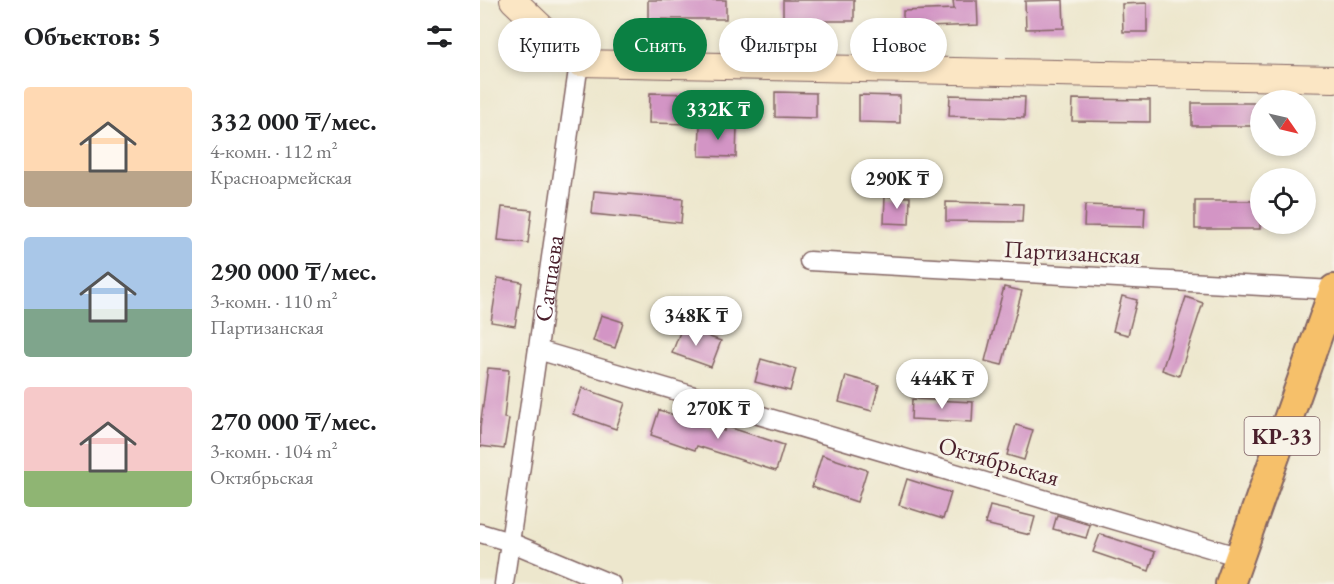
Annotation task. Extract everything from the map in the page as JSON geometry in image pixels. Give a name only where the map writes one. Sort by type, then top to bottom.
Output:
[{"type":"main road","name":"KP-33","points":[[1230,584],[1334,289]]},
{"type":"street","points":[[513,0],[532,18]]},
{"type":"street","points":[[601,63],[1334,79]]},
{"type":"street","name":"Сатпаева","points":[[504,584],[578,72]]},
{"type":"street","name":"Партизанская","points":[[809,261],[1334,289]]},
{"type":"street","name":"Октябрьская","points":[[538,350],[1240,557]]},
{"type":"street","points":[[480,533],[510,542],[611,584]]},
{"type":"building","points":[[648,0],[726,0],[726,18],[648,18]]},
{"type":"building","points":[[783,0],[854,0],[854,18],[850,18],[850,21],[838,21],[838,18],[783,18]]},
{"type":"building","points":[[953,0],[977,0],[978,25],[947,26],[947,18],[903,18],[903,11],[954,9]]},
{"type":"building","points":[[1063,0],[1064,28],[1026,29],[1025,1]]},
{"type":"building","points":[[1147,3],[1147,32],[1123,32],[1122,4]]},
{"type":"building","points":[[775,92],[816,93],[816,118],[775,117]]},
{"type":"building","points":[[650,93],[695,94],[694,124],[649,123]]},
{"type":"building","points":[[859,95],[900,96],[900,123],[859,122]]},
{"type":"building","points":[[950,95],[1025,97],[1024,118],[949,116]]},
{"type":"building","points":[[1073,99],[1150,100],[1150,122],[1072,121]]},
{"type":"building","points":[[1192,103],[1250,103],[1250,126],[1192,126]]},
{"type":"building","points":[[700,125],[737,126],[736,157],[699,156]]},
{"type":"building","points":[[594,191],[683,199],[681,223],[592,214]]},
{"type":"building","points":[[885,196],[910,197],[909,224],[884,223]]},
{"type":"building","points":[[1195,201],[1250,201],[1250,229],[1195,229]]},
{"type":"building","points":[[946,202],[1023,204],[1022,222],[946,221]]},
{"type":"building","points":[[1085,205],[1145,207],[1144,227],[1084,226]]},
{"type":"building","points":[[502,207],[532,210],[528,243],[498,240]]},
{"type":"building","points":[[498,278],[522,282],[515,326],[491,322]]},
{"type":"building","points":[[1004,287],[1022,291],[1002,365],[985,361]]},
{"type":"building","points":[[1122,296],[1137,300],[1128,335],[1113,331]]},
{"type":"building","points":[[1186,297],[1203,303],[1179,376],[1162,370]]},
{"type":"building","points":[[601,315],[623,322],[615,348],[593,341]]},
{"type":"building","points":[[682,327],[721,341],[711,367],[672,353]]},
{"type":"building","points":[[761,359],[796,369],[790,391],[755,382]]},
{"type":"building","points":[[488,368],[509,370],[504,418],[509,419],[504,449],[480,446],[480,428]]},
{"type":"building","points":[[846,376],[879,385],[872,411],[839,402]]},
{"type":"building","points":[[582,388],[625,403],[616,429],[573,414]]},
{"type":"building","points":[[912,399],[973,402],[972,422],[911,419]]},
{"type":"building","points":[[659,410],[724,431],[725,426],[784,445],[776,471],[697,446],[695,450],[651,435]]},
{"type":"building","points":[[1016,425],[1033,430],[1024,460],[1007,455]]},
{"type":"building","points":[[822,455],[867,470],[857,502],[812,487]]},
{"type":"building","points":[[907,479],[951,493],[943,519],[899,505]]},
{"type":"building","points":[[990,506],[1035,517],[1030,535],[985,524]]},
{"type":"building","points":[[1057,515],[1090,525],[1086,538],[1053,529]]},
{"type":"building","points":[[1100,534],[1155,552],[1149,571],[1093,552]]}]
